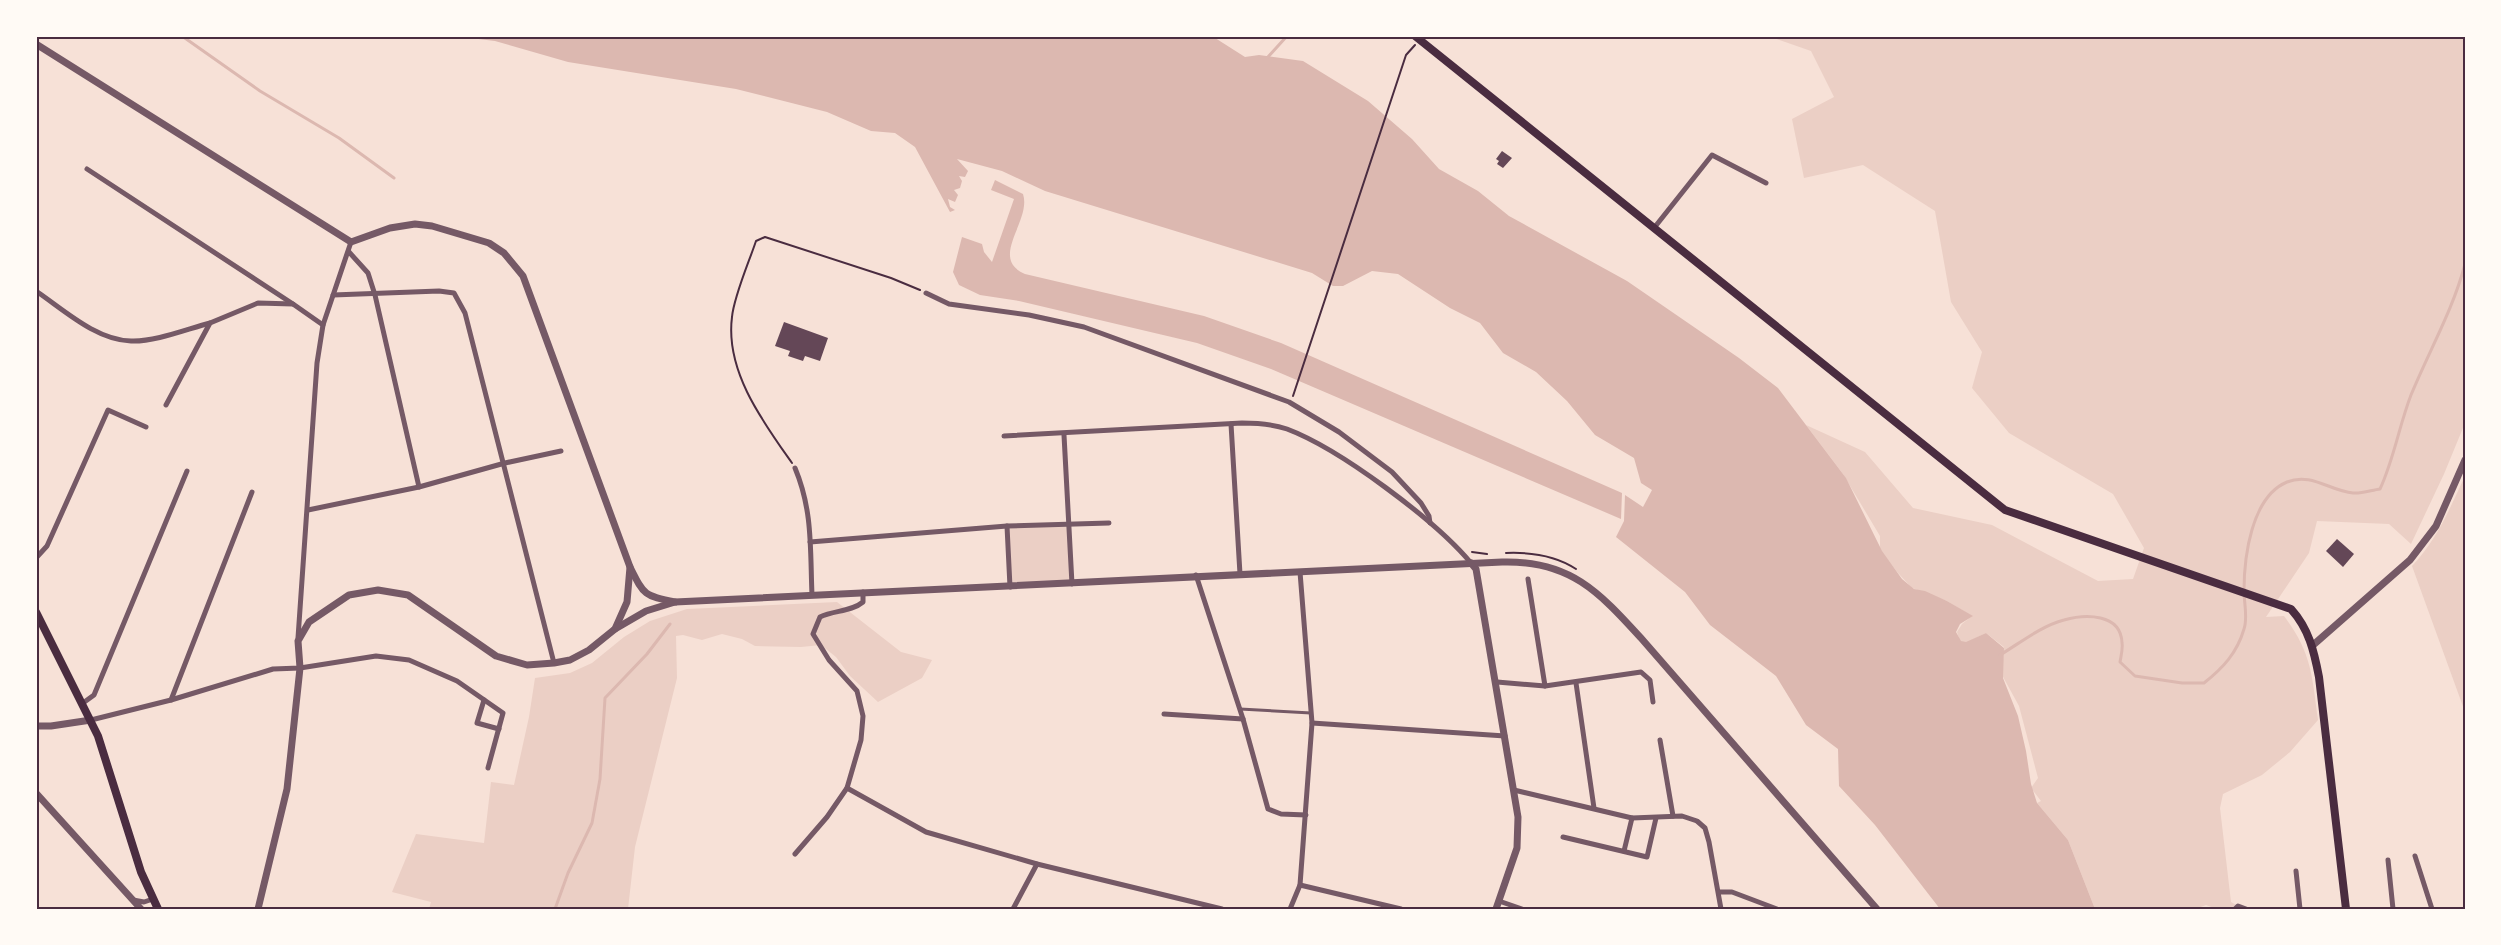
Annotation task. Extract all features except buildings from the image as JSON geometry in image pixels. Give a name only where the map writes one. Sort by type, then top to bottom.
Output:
[{"type":"main road","points":[[1418,38],[2005,510],[2291,608],[2305,627],[2312,646],[2319,677],[2346,909]]},
{"type":"main road","points":[[36,612],[91,720],[141,872],[158,909]]},
{"type":"street","points":[[36,44],[351,242]]},
{"type":"street","points":[[1654,228],[1712,155],[1766,183]]},
{"type":"street","points":[[87,169],[322,325]]},
{"type":"street","points":[[351,242],[390,228],[415,224],[432,226],[489,243],[504,253],[517,266],[523,276],[630,567],[639,585],[650,597],[675,602],[1516,561],[1550,568],[1586,584],[1603,597],[1661,660],[1877,909]]},
{"type":"street","points":[[258,909],[288,789],[300,668],[298,641],[317,363],[322,325],[351,242]]},
{"type":"street","points":[[349,252],[368,273],[375,295],[419,487]]},
{"type":"street","points":[[36,291],[102,334],[131,341],[167,335],[210,323],[258,303],[293,304]]},
{"type":"street","points":[[333,295],[375,295],[439,291],[454,293],[465,313],[505,463],[554,663]]},
{"type":"street","points":[[926,293],[949,304],[1029,315],[1084,328],[1289,402],[1339,432],[1392,472],[1421,503],[1429,516],[1430,523]]},
{"type":"street","points":[[166,405],[210,323]]},
{"type":"street","points":[[36,558],[47,546],[108,410],[146,427]]},
{"type":"street","points":[[1004,436],[1064,435],[1256,423],[1288,430],[1334,454],[1382,486],[1450,538],[1476,569],[1518,816],[1517,848],[1496,909]]},
{"type":"street","points":[[1231,424],[1240,574]]},
{"type":"street","points":[[1064,435],[1072,584]]},
{"type":"street","points":[[308,510],[419,487],[505,463],[561,451]]},
{"type":"street","points":[[2312,646],[2410,560],[2436,526],[2465,460]]},
{"type":"street","points":[[796,468],[809,510],[812,595]]},
{"type":"street","points":[[83,704],[94,695],[187,471]]},
{"type":"street","points":[[171,700],[252,492]]},
{"type":"street","points":[[810,542],[1008,526],[1110,523]]},
{"type":"street","points":[[1008,526],[1010,587]]},
{"type":"street","points":[[615,629],[626,602],[630,567]]},
{"type":"street","points":[[1290,909],[1300,885],[1312,723],[1300,572]]},
{"type":"street","points":[[1196,576],[1240,709],[1268,809],[1281,814],[1306,815]]},
{"type":"street","points":[[1528,578],[1545,686]]},
{"type":"street","points":[[298,641],[309,622],[349,595],[378,590],[408,595],[496,656],[527,665],[554,663],[570,660],[589,650],[615,629],[646,611],[675,602]]},
{"type":"street","points":[[795,854],[827,817],[847,788],[861,740],[863,716],[857,691],[829,660],[813,634],[820,617],[832,611],[856,608],[863,602],[863,592]]},
{"type":"street","points":[[36,726],[51,726],[91,720],[171,700],[273,669],[300,668],[376,656],[409,660],[457,680],[503,713],[488,768]]},
{"type":"street","points":[[1496,682],[1545,686],[1576,683],[1641,672],[1650,680],[1653,702]]},
{"type":"street","points":[[1576,683],[1594,808]]},
{"type":"street","points":[[484,700],[477,722],[499,728]]},
{"type":"street","points":[[1164,714],[1243,719]]},
{"type":"street","points":[[1312,723],[1505,736]]},
{"type":"street","points":[[1660,740],[1673,816]]},
{"type":"street","points":[[847,788],[926,832],[1036,864],[1222,909]]},
{"type":"street","points":[[1514,790],[1632,818],[1673,816],[1688,818],[1705,828],[1721,909]]},
{"type":"street","points":[[36,794],[141,909]]},
{"type":"street","points":[[1624,852],[1632,818]]},
{"type":"street","points":[[1563,837],[1647,857],[1656,818]]},
{"type":"street","points":[[2415,856],[2432,909]]},
{"type":"street","points":[[2388,860],[2394,909]]},
{"type":"street","points":[[1013,909],[1036,864]]},
{"type":"street","points":[[2296,871],[2300,909]]},
{"type":"street","points":[[1300,885],[1400,909]]},
{"type":"street","points":[[1719,892],[1732,892],[1777,909]]},
{"type":"street","points":[[132,900],[144,902],[153,899]]},
{"type":"street","points":[[1499,901],[1522,909]]},
{"type":"street","points":[[2235,909],[2238,906],[2246,909]]},
{"type":"lane","points":[[1240,709],[1311,713]]},
{"type":"path","points":[[1295,394],[1406,56],[1418,38]]},
{"type":"path","points":[[796,468],[759,416],[742,377],[731,342],[732,316],[756,240],[765,237],[891,278],[926,293]]},
{"type":"shaded area","points":[[454,36],[1212,36],[1245,57],[1259,55],[1303,61],[1368,101],[1412,139],[1439,169],[1478,191],[1509,216],[1627,281],[1739,358],[1778,388],[1846,478],[1882,551],[1902,579],[1914,589],[1925,591],[1947,601],[1973,616],[1960,624],[1956,632],[1961,641],[1966,642],[1986,633],[2004,648],[2003,678],[2018,716],[2031,784],[2037,803],[2068,840],[2095,909],[1940,909],[1875,825],[1839,786],[1838,749],[1806,725],[1776,676],[1710,625],[1685,592],[1616,537],[1624,521],[1625,495],[1643,507],[1652,490],[1641,483],[1634,458],[1595,435],[1567,401],[1536,372],[1503,353],[1480,323],[1450,308],[1398,274],[1372,271],[1343,286],[1333,286],[1312,273],[1045,191],[1002,171],[957,159],[968,171],[965,177],[959,176],[962,181],[960,188],[954,190],[958,195],[955,202],[948,199],[950,207],[955,210],[950,212],[915,147],[895,133],[871,131],[827,112],[736,89],[568,62],[495,41]]},
{"type":"shaded area","points":[[1768,36],[2465,36],[2465,423],[2444,474],[2411,544],[2389,524],[2317,521],[2309,553],[2266,617],[2284,616],[2300,642],[2312,678],[2318,720],[2290,752],[2262,775],[2223,794],[2220,808],[2231,902],[2238,906],[2235,909],[2217,909],[2206,905],[2195,909],[2095,909],[2068,840],[2037,803],[2041,801],[2031,788],[2038,778],[2019,706],[2002,675],[2004,647],[1986,633],[1966,643],[1960,642],[1957,632],[1962,624],[1972,616],[1947,601],[1912,588],[1898,573],[1880,550],[1880,536],[1843,474],[1806,425],[1865,452],[1913,508],[1992,525],[2098,581],[2133,579],[2144,548],[2113,494],[2009,433],[1972,388],[1982,352],[1951,302],[1935,211],[1863,165],[1804,178],[1792,119],[1834,97],[1811,51]]},
{"type":"shaded area","points":[[995,180],[1023,194],[1022,216],[1010,249],[1010,259],[1015,267],[1025,274],[1204,316],[1281,343],[1622,493],[1621,519],[1271,369],[1197,343],[1019,301],[980,295],[959,285],[953,272],[962,237],[982,244],[984,252],[992,262],[1014,199],[991,190]]},
{"type":"shaded area","points":[[2465,476],[2465,712],[2412,566],[2436,535]]},
{"type":"shaded area","points":[[1069,525],[1072,584],[1010,587],[1007,526]]},
{"type":"shaded area","points":[[837,602],[901,652],[932,660],[922,678],[878,702],[850,676],[836,657],[821,645],[801,647],[755,646],[742,639],[722,634],[702,640],[683,635],[676,636],[677,678],[635,847],[628,909],[429,909],[431,902],[392,892],[416,834],[484,843],[491,782],[514,785],[529,717],[535,678],[570,673],[592,663],[624,637],[650,621],[687,609]]},
{"type":"waterway","points":[[182,36],[260,91],[339,138],[394,178]]},
{"type":"waterway","points":[[1267,58],[1287,36]]},
{"type":"waterway","points":[[2000,655],[2055,623],[2072,618],[2100,618],[2109,621],[2120,633],[2122,643],[2120,662],[2135,676],[2182,683],[2204,683],[2223,666],[2241,638],[2246,615],[2244,577],[2248,546],[2258,514],[2265,501],[2275,490],[2287,482],[2304,479],[2345,492],[2353,493],[2380,489],[2411,395],[2454,298],[2465,264]]},
{"type":"waterway","points":[[555,909],[568,873],[592,823],[600,779],[605,698],[647,654],[670,624]]}]
